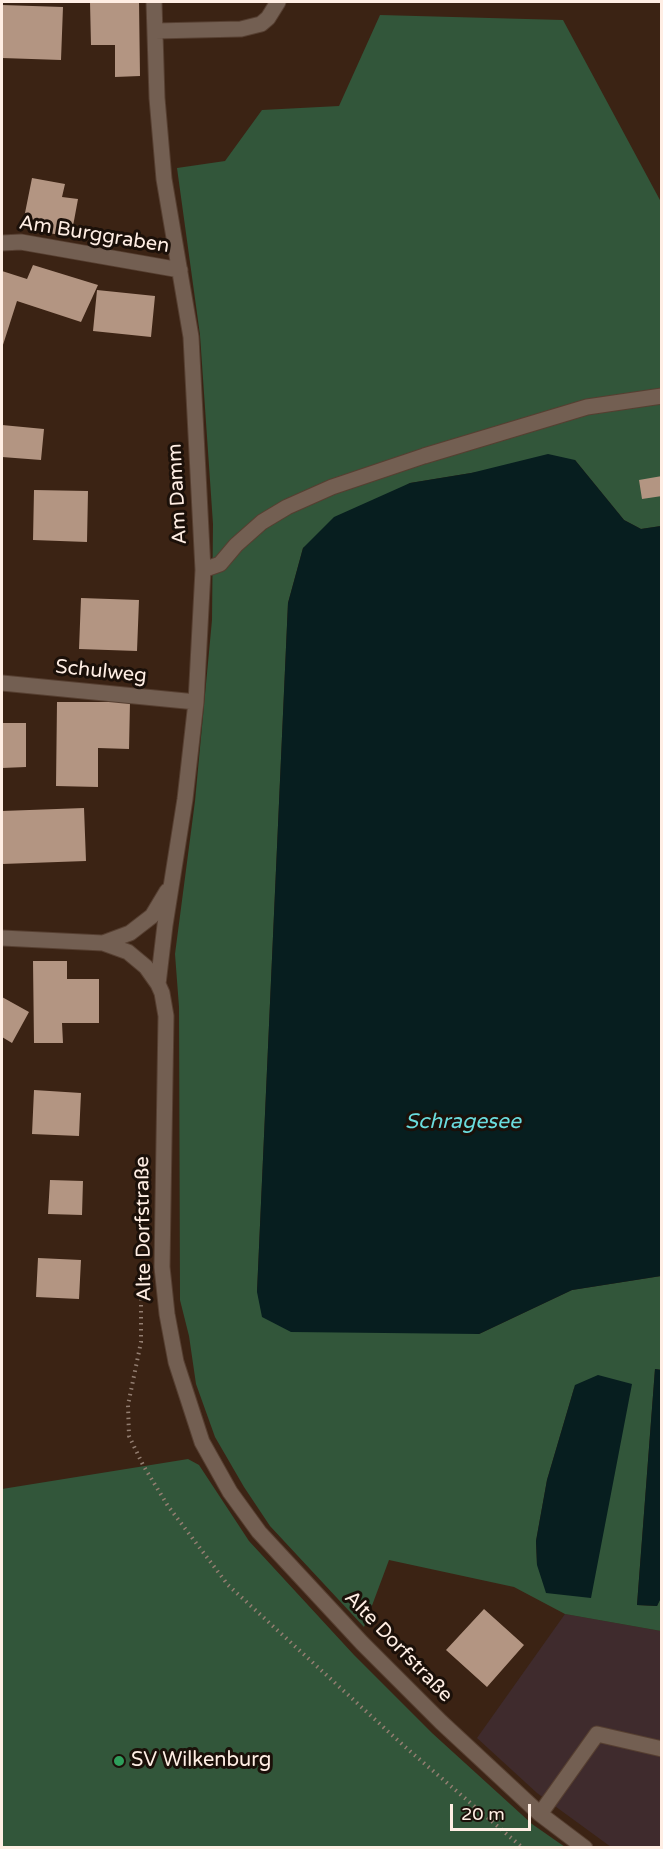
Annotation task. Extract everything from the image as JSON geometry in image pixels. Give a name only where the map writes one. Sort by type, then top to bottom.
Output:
[{"type":"street","name":"Am Damm","points":[[154,2],[157,98],[164,179],[191,337],[203,570],[195,702],[185,799],[158,984]]},
{"type":"street","points":[[155,31],[241,29],[261,24],[268,18],[278,2]]},
{"type":"street","name":"Am Burggraben","points":[[2,243],[21,242],[180,270]]},
{"type":"street","points":[[203,570],[220,564],[236,545],[262,522],[287,507],[332,487],[424,456],[588,407],[662,396]]},
{"type":"street","name":"Schulweg","points":[[2,683],[195,702]]},
{"type":"street","points":[[103,943],[130,933],[152,916],[172,884]]},
{"type":"street","name":"Alte Dorfstraße","points":[[2,938],[103,943],[128,952],[146,967],[158,984],[166,1016],[162,1267],[167,1314],[176,1362],[202,1442],[230,1492],[259,1532],[362,1643],[441,1722],[540,1814],[585,1848]]},
{"type":"street","points":[[540,1814],[597,1734],[662,1749]]},
{"type":"path","points":[[142,1286],[141,1342],[128,1405],[129,1436],[143,1465],[168,1506],[228,1585],[404,1746],[523,1848]]},
{"type":"shaded area","points":[[565,1614],[661,1631],[661,1847],[611,1847],[537,1793],[477,1738]]},
{"type":"green space","points":[[380,15],[563,20],[661,202],[661,526],[641,529],[624,520],[575,460],[410,483],[303,548],[288,603],[257,1292],[479,1334],[572,1290],[661,1276],[661,1370],[655,1369],[637,1605],[657,1606],[661,1596],[661,1631],[565,1614],[514,1587],[389,1560],[364,1627],[270,1526],[215,1437],[196,1384],[189,1336],[180,1300],[179,1007],[175,954],[195,801],[212,620],[213,524],[200,335],[177,168],[225,161],[262,110],[339,106]],"holes":[[[575,1385],[537,1565],[536,1541],[547,1480]]]},
{"type":"green space","points":[[188,1459],[199,1465],[249,1541],[354,1655],[432,1733],[532,1824],[565,1847],[2,1847],[2,1489]]},
{"type":"water","name":"Schragesee","points":[[548,454],[575,460],[624,520],[641,529],[661,526],[661,1276],[572,1290],[479,1334],[291,1332],[262,1317],[257,1292],[288,603],[303,548],[334,517],[410,483],[471,473]]},
{"type":"water","points":[[655,1369],[662,1370],[662,1596],[657,1606],[637,1605]]},
{"type":"water","points":[[598,1375],[632,1384],[591,1598],[546,1593],[537,1565],[536,1541],[547,1480],[575,1385]]},
{"type":"building","points":[[90,2],[139,2],[140,76],[115,77],[115,45],[91,45]]},
{"type":"building","points":[[2,5],[63,7],[61,60],[2,58]]},
{"type":"building","points":[[32,178],[65,184],[62,197],[78,199],[71,237],[22,228]]},
{"type":"building","points":[[33,265],[98,285],[81,322],[17,301],[2,348],[2,271],[27,279]]},
{"type":"building","points":[[97,290],[155,296],[151,337],[93,331]]},
{"type":"building","points":[[2,425],[44,429],[41,460],[2,457]]},
{"type":"building","points":[[662,476],[662,496],[642,499],[639,480]]},
{"type":"building","points":[[34,490],[88,491],[87,542],[33,540]]},
{"type":"building","points":[[81,598],[139,600],[137,651],[79,649]]},
{"type":"building","points":[[57,702],[130,702],[129,749],[98,748],[98,787],[56,786]]},
{"type":"building","points":[[2,723],[26,723],[26,767],[2,768]]},
{"type":"building","points":[[84,808],[86,861],[2,864],[2,811]]},
{"type":"building","points":[[33,961],[67,961],[67,979],[99,979],[99,1023],[62,1023],[63,1043],[34,1043]]},
{"type":"building","points":[[2,997],[29,1012],[12,1043],[2,1037]]},
{"type":"building","points":[[34,1090],[81,1093],[79,1136],[32,1134]]},
{"type":"building","points":[[50,1180],[83,1181],[82,1215],[48,1214]]},
{"type":"building","points":[[38,1258],[81,1260],[79,1299],[36,1297]]},
{"type":"building","points":[[484,1609],[524,1645],[487,1687],[446,1650]]},
{"type":"place","name":"SV Wilkenburg","points":[[119,1761]]}]
